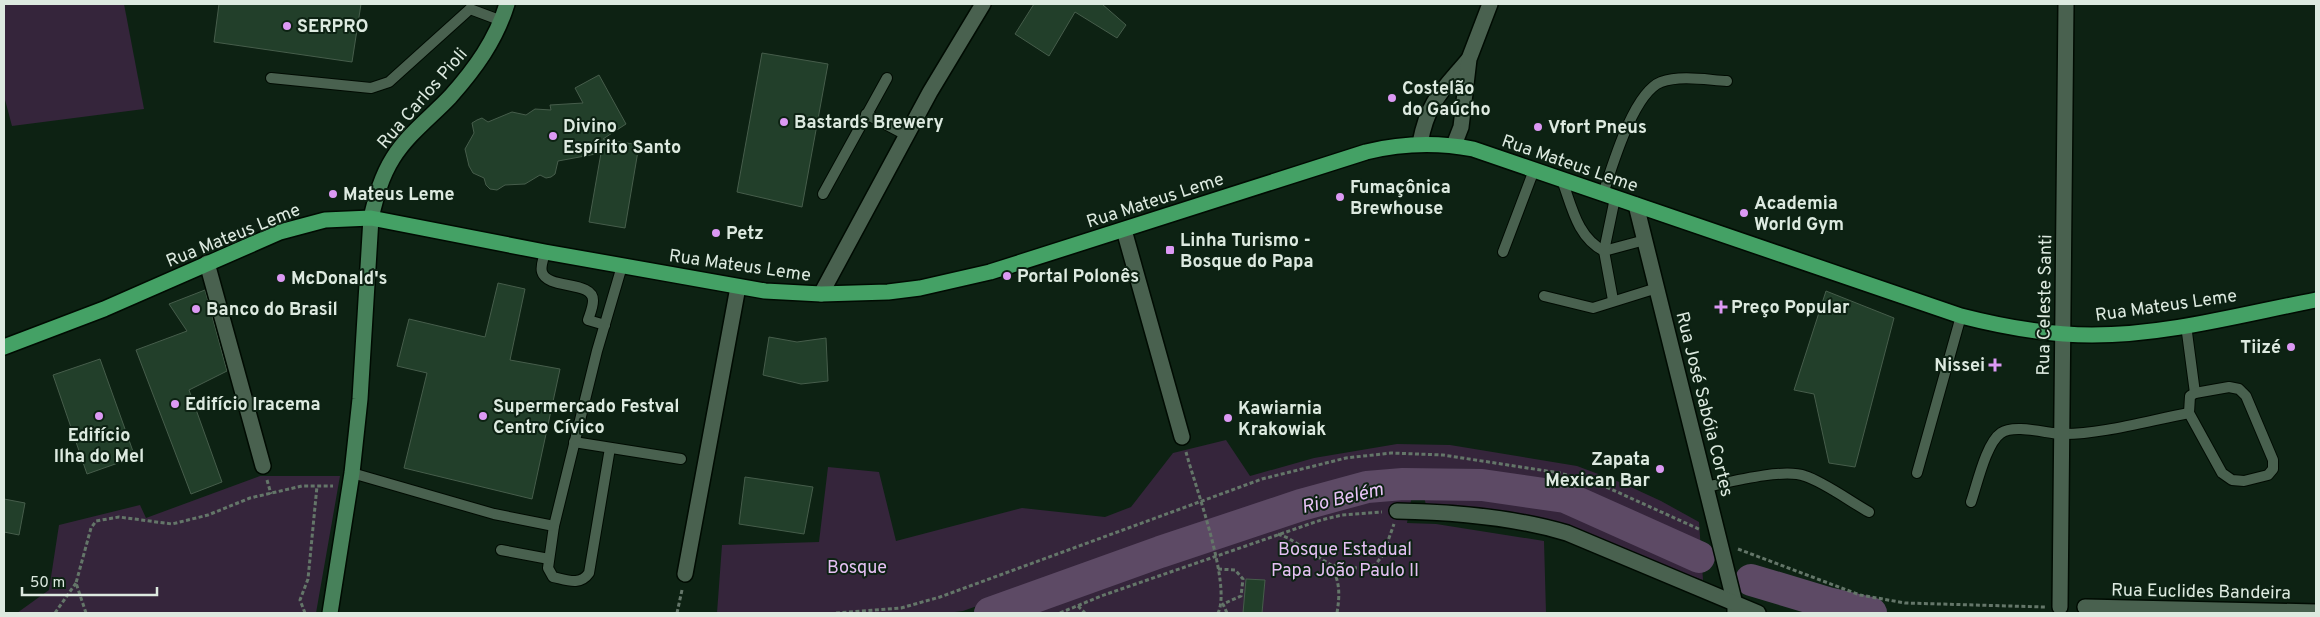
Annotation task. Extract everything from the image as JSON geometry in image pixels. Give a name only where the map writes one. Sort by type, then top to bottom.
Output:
[{"type":"main road","name":"Rua Carlos Pioli","points":[[330,613],[352,473],[360,400],[371,218],[379,183],[393,157],[478,63],[502,21],[507,4]]},
{"type":"main road","name":"Rua Mateus Leme","points":[[4,347],[104,309],[207,263],[302,224],[325,220],[371,218],[545,252],[738,286],[821,294],[880,293],[920,288],[990,272],[1366,152],[1420,143],[1454,145],[1474,149],[1961,316],[1996,325],[2063,334],[2121,333],[2186,325],[2316,300]]},
{"type":"street","points":[[821,294],[954,49],[983,4]]},
{"type":"street","points":[[1454,145],[1461,127],[1469,59],[1490,4]]},
{"type":"street","name":"Rua Celeste Santi","points":[[2060,607],[2066,4]]},
{"type":"street","points":[[1420,143],[1425,118],[1433,102],[1469,59]]},
{"type":"street","name":"Rua José Sabóia Cortes","points":[[1636,205],[1735,609]]},
{"type":"street","points":[[1124,230],[1182,437]]},
{"type":"street","points":[[207,263],[264,466]]},
{"type":"street","points":[[684,574],[738,286]]},
{"type":"street","points":[[1398,511],[1432,512],[1544,526],[1567,533],[1735,609],[1758,613]]},
{"type":"street","name":"Rua Euclides Bandeira","points":[[2085,607],[2316,612]]},
{"type":"lane","points":[[271,78],[371,88],[389,82],[469,6],[502,21]]},
{"type":"lane","points":[[823,194],[886,78]]},
{"type":"lane","points":[[1613,300],[1604,251],[1609,196],[1626,129],[1644,96],[1660,82],[1684,79],[1727,82]]},
{"type":"lane","points":[[866,114],[906,135]]},
{"type":"lane","points":[[1503,252],[1534,170]]},
{"type":"lane","points":[[1562,180],[1585,237],[1593,245],[1604,251],[1645,240]]},
{"type":"lane","points":[[545,252],[542,267],[544,276],[550,280],[586,290],[592,295],[593,301],[588,320],[605,325]]},
{"type":"lane","points":[[610,448],[588,573],[584,579],[578,582],[553,577],[549,573],[549,559],[554,526],[574,442],[622,266]]},
{"type":"lane","points":[[1544,296],[1593,308],[1613,300],[1657,288]]},
{"type":"lane","points":[[1917,473],[1961,316]]},
{"type":"lane","points":[[2186,325],[2195,393]]},
{"type":"lane","points":[[2230,387],[2240,389],[2246,396],[2274,460],[2273,469],[2268,475],[2244,481],[2232,480],[2222,473],[2189,413],[2188,401],[2190,396],[2195,393],[2230,387]]},
{"type":"lane","points":[[1971,502],[1992,442],[2001,432],[2012,429],[2062,434],[2094,431],[2189,413]]},
{"type":"lane","points":[[574,442],[681,459]]},
{"type":"lane","points":[[352,473],[494,514],[554,526]]},
{"type":"lane","points":[[1706,487],[1740,479],[1788,474],[1805,476],[1869,512]]},
{"type":"lane","points":[[501,550],[549,559]]},
{"type":"path","points":[[1182,437],[1199,501],[1214,547],[1222,604],[1227,613]]},
{"type":"path","points":[[836,613],[901,608],[940,597],[1199,501],[1294,469],[1346,458],[1418,453],[1452,456],[1575,477],[1604,486],[1703,531]]},
{"type":"path","points":[[55,613],[76,583],[91,528],[96,521],[119,517],[172,524],[208,515],[250,498],[302,486],[333,486]]},
{"type":"path","points":[[305,613],[300,600],[308,579],[317,486]]},
{"type":"path","points":[[1060,613],[1278,534],[1342,515],[1398,511],[1383,555],[1375,565],[1357,568],[1331,565],[1288,538],[1278,534]]},
{"type":"path","points":[[1752,556],[1860,595],[1905,604],[2060,607]]},
{"type":"path","points":[[1331,565],[1338,578],[1340,595],[1336,613]]},
{"type":"path","points":[[1218,569],[1234,570],[1243,579],[1241,596],[1222,604],[1218,613]]},
{"type":"path","points":[[677,613],[684,574]]},
{"type":"path","points":[[76,583],[86,613]]},
{"type":"path","points":[[1078,606],[1085,613]]},
{"type":"green space","points":[[4,4],[124,4],[144,109],[12,126],[4,96]]},
{"type":"green space","name":"Bosque","points":[[1226,440],[1250,476],[1314,458],[1397,444],[1450,445],[1577,466],[1622,483],[1661,501],[1699,522],[1703,580],[1637,558],[1426,505],[1419,476],[1339,489],[1262,509],[1148,546],[963,611],[947,613],[717,613],[722,545],[819,542],[828,467],[879,472],[896,541],[1022,508],[1105,517],[1131,507],[1173,453]]},
{"type":"green space","points":[[260,476],[340,476],[316,613],[17,613],[49,590],[59,525],[140,505],[146,518]]},
{"type":"green space","name":"Bosque Estadual Papa João Paulo II","points":[[1412,495],[1407,523],[1436,524],[1544,541],[1546,613],[1012,613],[1098,582],[1313,511],[1375,497]]},
{"type":"building","name":"SERPRO","points":[[219,4],[361,4],[352,62],[214,42]]},
{"type":"building","points":[[1034,4],[1102,4],[1126,25],[1117,38],[1075,12],[1049,56],[1015,34]]},
{"type":"building","name":"Bastards Brewery","points":[[762,53],[828,64],[802,207],[737,192]]},
{"type":"building","points":[[599,75],[626,124],[603,139],[639,145],[625,228],[589,222],[601,153],[558,161],[555,174],[551,177],[546,178],[540,175],[525,184],[505,185],[497,190],[490,189],[486,185],[484,178],[473,173],[469,166],[465,149],[474,133],[472,123],[482,118],[488,122],[512,112],[526,115],[535,109],[551,110],[550,105],[583,103],[575,88]]},
{"type":"building","name":"Supermercado Festval Centro Cívico","points":[[498,283],[525,289],[510,360],[560,369],[532,499],[404,468],[427,373],[397,366],[409,319],[485,337]]},
{"type":"building","points":[[205,290],[227,371],[189,390],[222,482],[191,494],[136,350],[187,331],[169,304]]},
{"type":"building","points":[[1826,291],[1894,318],[1855,467],[1829,463],[1814,394],[1794,390]]},
{"type":"building","points":[[769,337],[797,342],[826,338],[828,381],[801,384],[763,375]]},
{"type":"building","name":"Edifício Ilha do Mel","points":[[100,359],[135,457],[87,474],[53,375]]},
{"type":"building","points":[[745,477],[813,487],[804,534],[739,524]]},
{"type":"building","points":[[4,499],[25,503],[19,535],[4,532]]},
{"type":"building","points":[[1246,579],[1265,580],[1262,613],[1243,613]]},
{"type":"waterway","name":"Rio Belém","points":[[990,613],[1160,552],[1301,505],[1367,487],[1403,484],[1482,485],[1565,497],[1699,557]]},
{"type":"waterway","name":"Rio Belém","points":[[1751,580],[1828,603],[1871,613]]},
{"type":"place","name":"SERPRO","points":[[287,26]]},
{"type":"place","name":"Costelão do Gaúcho","points":[[1392,98]]},
{"type":"place","name":"Bastards Brewery","points":[[784,122]]},
{"type":"place","name":"Vfort Pneus","points":[[1538,127]]},
{"type":"place","name":"Divino Espírito Santo","points":[[553,136]]},
{"type":"place","name":"Mateus Leme","points":[[333,194]]},
{"type":"place","name":"Fumaçônica Brewhouse","points":[[1340,197]]},
{"type":"place","name":"Academia World Gym","points":[[1744,213]]},
{"type":"place","name":"Petz","points":[[716,233]]},
{"type":"place","name":"Linha Turismo - Bosque do Papa","points":[[1170,250]]},
{"type":"place","name":"Portal Polonês","points":[[1007,276]]},
{"type":"place","name":"McDonald's","points":[[281,278]]},
{"type":"place","name":"Preço Popular","points":[[1721,307]]},
{"type":"place","name":"Banco do Brasil","points":[[196,309]]},
{"type":"place","name":"Tiizé","points":[[2291,347]]},
{"type":"place","name":"Nissei","points":[[1995,365]]},
{"type":"place","name":"Edifício Iracema","points":[[175,404]]},
{"type":"place","name":"Edifício Ilha do Mel","points":[[99,416]]},
{"type":"place","name":"Supermercado Festval Centro Cívico","points":[[483,416]]},
{"type":"place","name":"Kawiarnia Krakowiak","points":[[1228,418]]},
{"type":"place","name":"Zapata Mexican Bar","points":[[1660,469]]}]
